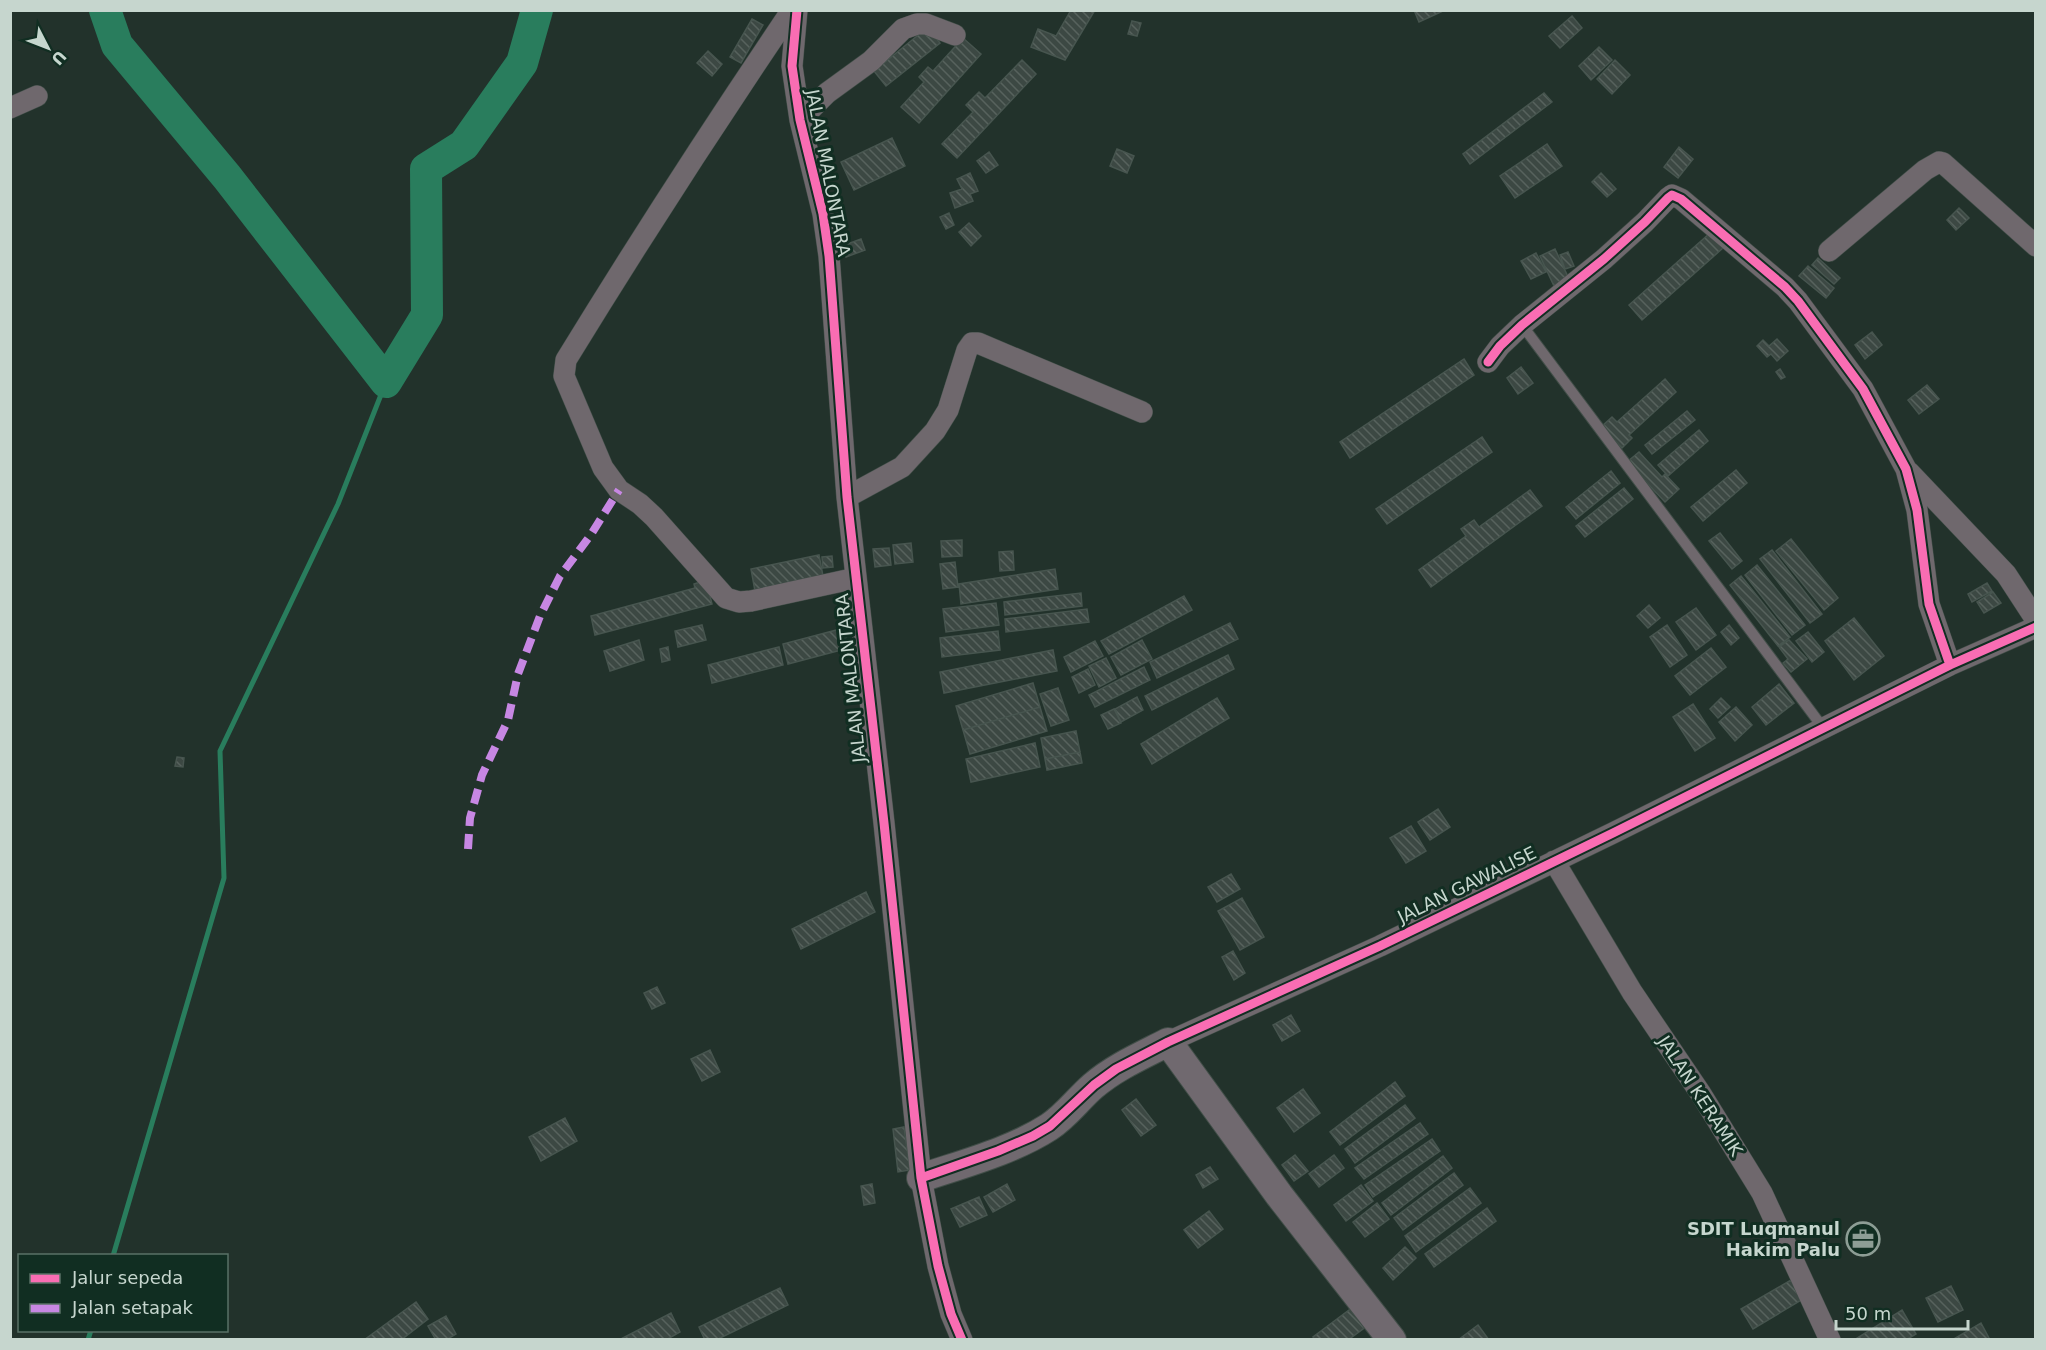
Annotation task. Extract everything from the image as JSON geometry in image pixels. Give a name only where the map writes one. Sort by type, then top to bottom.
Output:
[{"type":"street","name":"JALAN MALONTARA","points":[[795,10],[792,66],[800,120],[823,214],[828,256],[847,498],[914,1095],[921,1178],[938,1266],[951,1314],[962,1340]]},
{"type":"street","points":[[795,10],[702,143],[645,232],[566,360],[564,376],[603,468],[619,490],[654,517],[726,598],[739,602],[751,601],[856,578]]},
{"type":"street","points":[[800,120],[826,93],[871,61],[903,29],[910,25],[926,24],[955,35]]},
{"type":"street","points":[[10,108],[37,96]]},
{"type":"street","points":[[1829,251],[1925,170],[1939,162],[1943,163],[2036,246]]},
{"type":"street","points":[[1488,362],[1522,325],[1604,259],[1646,222],[1668,198],[1672,195],[1677,196],[1785,287],[1798,301],[1863,389],[1906,469],[1917,510],[1929,604],[1950,665]]},
{"type":"street","points":[[847,498],[902,467],[935,431],[948,410],[967,350],[972,343],[978,343],[1142,412]]},
{"type":"street","points":[[1906,469],[2006,574],[2036,620]]},
{"type":"street","name":"JALAN GAWALISE","points":[[921,1178],[1033,1136],[1050,1126],[1094,1085],[1116,1069],[1168,1042],[1380,946],[1950,665],[2036,627]]},
{"type":"street","name":"JALAN KERAMIK","points":[[1554,861],[1632,992],[1701,1094],[1762,1193],[1830,1340]]},
{"type":"street","points":[[1168,1042],[1279,1195],[1392,1340]]},
{"type":"lane","points":[[1522,325],[1824,729]]},
{"type":"building","points":[[1071,10],[1095,10],[1065,60],[1031,47],[1038,29],[1056,36]]},
{"type":"building","points":[[1414,10],[1443,10],[1443,11],[1419,22]]},
{"type":"building","points":[[1572,16],[1582,28],[1560,48],[1549,36]]},
{"type":"building","points":[[752,19],[763,25],[741,63],[730,57]]},
{"type":"building","points":[[1132,21],[1141,23],[1137,36],[1128,34]]},
{"type":"building","points":[[928,27],[940,43],[886,86],[874,71]]},
{"type":"building","points":[[963,38],[981,54],[919,123],[901,107],[924,82],[919,77],[928,67],[933,71]]},
{"type":"building","points":[[1599,47],[1612,60],[1591,80],[1579,66]]},
{"type":"building","points":[[708,51],[722,64],[712,76],[697,63]]},
{"type":"building","points":[[1022,60],[1036,74],[957,158],[942,144],[973,112],[966,105],[979,92],[985,98]]},
{"type":"building","points":[[1615,60],[1630,75],[1612,94],[1597,79]]},
{"type":"building","points":[[1544,93],[1552,102],[1470,164],[1463,154]]},
{"type":"building","points":[[892,138],[905,166],[854,190],[841,162]]},
{"type":"building","points":[[1547,144],[1562,166],[1515,198],[1500,176]]},
{"type":"building","points":[[1679,147],[1693,159],[1678,178],[1664,167]]},
{"type":"building","points":[[1117,149],[1134,156],[1127,173],[1110,166]]},
{"type":"building","points":[[989,152],[998,165],[986,173],[977,161]]},
{"type":"building","points":[[970,173],[978,191],[970,194],[973,201],[955,208],[950,193],[962,189],[957,179]]},
{"type":"building","points":[[1601,173],[1616,189],[1607,197],[1592,182]]},
{"type":"building","points":[[1959,208],[1969,218],[1956,230],[1947,220]]},
{"type":"building","points":[[949,213],[954,225],[946,229],[940,217]]},
{"type":"building","points":[[969,223],[981,236],[971,246],[959,232]]},
{"type":"building","points":[[1710,233],[1723,248],[1642,320],[1629,305]]},
{"type":"building","points":[[861,239],[865,250],[846,257],[842,246]]},
{"type":"building","points":[[1555,249],[1569,279],[1554,286],[1540,256]]},
{"type":"building","points":[[1568,252],[1574,266],[1565,269],[1560,255]]},
{"type":"building","points":[[1536,253],[1546,272],[1531,279],[1521,261]]},
{"type":"building","points":[[1818,258],[1840,278],[1834,284],[1812,265]]},
{"type":"building","points":[[1808,266],[1834,288],[1826,298],[1799,276]]},
{"type":"building","points":[[1872,332],[1882,345],[1865,359],[1855,345]]},
{"type":"building","points":[[1777,339],[1788,351],[1777,361],[1771,354],[1767,357],[1757,346],[1763,340],[1769,346]]},
{"type":"building","points":[[1464,359],[1474,375],[1350,458],[1340,442]]},
{"type":"building","points":[[1521,367],[1533,383],[1518,394],[1507,378]]},
{"type":"building","points":[[1780,369],[1785,377],[1781,379],[1776,372]]},
{"type":"building","points":[[1665,379],[1676,392],[1629,435],[1632,438],[1622,448],[1601,427],[1612,417],[1617,422]]},
{"type":"building","points":[[1927,385],[1939,399],[1919,414],[1908,400]]},
{"type":"building","points":[[1687,411],[1695,420],[1652,454],[1645,445]]},
{"type":"building","points":[[1699,430],[1708,441],[1668,476],[1658,465]]},
{"type":"building","points":[[1482,437],[1492,452],[1387,524],[1376,509]]},
{"type":"building","points":[[1639,452],[1662,477],[1665,474],[1679,489],[1665,502],[1627,462]]},
{"type":"building","points":[[1736,470],[1747,483],[1703,521],[1691,507]]},
{"type":"building","points":[[1611,471],[1620,483],[1576,519],[1566,507]]},
{"type":"building","points":[[1624,488],[1633,499],[1585,537],[1576,526]]},
{"type":"building","points":[[1530,490],[1542,506],[1431,587],[1419,570],[1466,536],[1461,529],[1474,520],[1479,527]]},
{"type":"building","points":[[1720,533],[1742,561],[1732,569],[1709,541]]},
{"type":"building","points":[[1791,539],[1838,598],[1824,610],[1776,551]]},
{"type":"building","points":[[962,540],[962,556],[942,557],[941,541]]},
{"type":"building","points":[[911,543],[913,562],[895,564],[893,545]]},
{"type":"building","points":[[889,548],[891,565],[875,567],[873,549]]},
{"type":"building","points":[[1772,550],[1822,614],[1810,623],[1760,559]]},
{"type":"building","points":[[1013,551],[1014,570],[1000,571],[999,552]]},
{"type":"building","points":[[819,555],[823,576],[755,591],[751,569]]},
{"type":"building","points":[[832,556],[833,567],[823,568],[822,557]]},
{"type":"building","points":[[955,562],[958,587],[943,589],[940,564]]},
{"type":"building","points":[[1757,565],[1805,625],[1792,635],[1745,575]]},
{"type":"building","points":[[1055,569],[1058,589],[961,604],[959,584]]},
{"type":"building","points":[[1741,576],[1790,637],[1778,646],[1730,585]]},
{"type":"building","points":[[706,580],[712,604],[595,635],[591,616],[695,588],[694,584]]},
{"type":"building","points":[[1987,583],[1992,591],[1972,602],[1968,594]]},
{"type":"building","points":[[1993,592],[2001,603],[1984,613],[1977,602]]},
{"type":"building","points":[[1081,593],[1082,606],[1005,615],[1004,602]]},
{"type":"building","points":[[1184,596],[1192,610],[1109,654],[1101,641]]},
{"type":"building","points":[[996,603],[999,625],[946,632],[943,609]]},
{"type":"building","points":[[1649,605],[1660,618],[1648,628],[1637,616]]},
{"type":"building","points":[[1696,608],[1716,635],[1696,650],[1676,622]]},
{"type":"building","points":[[1087,609],[1089,622],[1006,632],[1005,619]]},
{"type":"building","points":[[1854,618],[1884,656],[1854,680],[1825,641]]},
{"type":"building","points":[[1230,623],[1238,639],[1157,678],[1150,662]]},
{"type":"building","points":[[702,625],[706,640],[678,647],[675,631]]},
{"type":"building","points":[[1667,625],[1687,655],[1670,667],[1650,637]]},
{"type":"building","points":[[1729,625],[1739,638],[1731,645],[1721,632]]},
{"type":"building","points":[[844,628],[849,648],[788,664],[783,644]]},
{"type":"building","points":[[998,631],[1000,650],[942,657],[940,638]]},
{"type":"building","points":[[1808,632],[1824,652],[1812,662],[1796,641]]},
{"type":"building","points":[[639,640],[644,660],[610,671],[604,651]]},
{"type":"building","points":[[1142,640],[1152,659],[1121,675],[1111,657]]},
{"type":"building","points":[[1789,640],[1807,659],[1791,672],[1783,663],[1788,659],[1779,647]]},
{"type":"building","points":[[1095,641],[1103,656],[1071,672],[1064,657]]},
{"type":"building","points":[[668,647],[670,660],[662,662],[660,649]]},
{"type":"building","points":[[779,647],[783,665],[712,683],[708,665]]},
{"type":"building","points":[[1711,648],[1726,667],[1690,695],[1675,676]]},
{"type":"building","points":[[1053,650],[1057,671],[944,693],[940,672]]},
{"type":"building","points":[[1228,655],[1234,669],[1152,710],[1145,696]]},
{"type":"building","points":[[1106,658],[1116,678],[1099,687],[1089,666]]},
{"type":"building","points":[[1144,667],[1150,680],[1095,707],[1089,695]]},
{"type":"building","points":[[1088,669],[1095,685],[1079,693],[1072,677]]},
{"type":"building","points":[[1033,683],[1040,707],[963,730],[956,706]]},
{"type":"building","points":[[1779,684],[1794,703],[1766,725],[1752,707]]},
{"type":"building","points":[[1058,688],[1069,720],[1051,726],[1040,694]]},
{"type":"building","points":[[1137,697],[1143,710],[1121,722],[1115,709]]},
{"type":"building","points":[[1217,698],[1229,718],[1152,764],[1141,744]]},
{"type":"building","points":[[1721,698],[1730,707],[1718,718],[1710,709]]},
{"type":"building","points":[[1693,704],[1715,738],[1695,751],[1673,717]]},
{"type":"building","points":[[1040,707],[1047,731],[970,754],[963,730]]},
{"type":"building","points":[[1736,707],[1752,725],[1735,741],[1719,722]]},
{"type":"building","points":[[1114,709],[1121,723],[1108,729],[1101,715]]},
{"type":"building","points":[[1076,731],[1080,752],[1045,759],[1041,738]]},
{"type":"building","points":[[1035,743],[1040,767],[971,782],[966,759]]},
{"type":"building","points":[[1080,752],[1082,763],[1047,770],[1045,759]]},
{"type":"building","points":[[177,757],[184,758],[183,767],[175,766]]},
{"type":"building","points":[[1438,809],[1450,827],[1430,840],[1418,822]]},
{"type":"building","points":[[1411,826],[1426,851],[1406,863],[1390,838]]},
{"type":"building","points":[[1231,874],[1240,889],[1217,902],[1208,887]]},
{"type":"building","points":[[866,892],[875,912],[801,949],[792,929]]},
{"type":"building","points":[[1242,898],[1264,937],[1240,950],[1218,911]]},
{"type":"building","points":[[1233,951],[1245,973],[1234,980],[1222,957]]},
{"type":"building","points":[[657,987],[665,1003],[652,1009],[644,993]]},
{"type":"building","points":[[1291,1015],[1300,1031],[1282,1041],[1273,1025]]},
{"type":"building","points":[[710,1050],[720,1072],[702,1081],[691,1059]]},
{"type":"building","points":[[1395,1082],[1405,1096],[1340,1145],[1330,1132]]},
{"type":"building","points":[[1303,1089],[1320,1113],[1294,1132],[1277,1108]]},
{"type":"building","points":[[1136,1099],[1156,1125],[1141,1136],[1122,1110]]},
{"type":"building","points":[[1405,1105],[1415,1118],[1355,1163],[1345,1149]]},
{"type":"building","points":[[565,1118],[577,1141],[541,1161],[529,1137]]},
{"type":"building","points":[[1420,1123],[1428,1134],[1364,1179],[1355,1168]]},
{"type":"building","points":[[904,1127],[910,1170],[898,1172],[893,1129]]},
{"type":"building","points":[[1432,1139],[1440,1151],[1373,1197],[1365,1185]]},
{"type":"building","points":[[1295,1155],[1308,1171],[1294,1181],[1282,1165]]},
{"type":"building","points":[[1334,1155],[1344,1168],[1319,1187],[1309,1174]]},
{"type":"building","points":[[1443,1156],[1452,1168],[1391,1215],[1382,1203]]},
{"type":"building","points":[[1210,1167],[1218,1179],[1203,1188],[1196,1175]]},
{"type":"building","points":[[1454,1173],[1463,1185],[1403,1230],[1394,1218]]},
{"type":"building","points":[[872,1184],[875,1203],[864,1205],[861,1186]]},
{"type":"building","points":[[1007,1184],[1015,1200],[993,1212],[984,1197]]},
{"type":"building","points":[[1361,1185],[1373,1201],[1346,1221],[1334,1205]]},
{"type":"building","points":[[1470,1188],[1481,1203],[1416,1252],[1405,1236]]},
{"type":"building","points":[[979,1197],[987,1215],[960,1227],[951,1209]]},
{"type":"building","points":[[1377,1203],[1389,1219],[1365,1237],[1353,1222]]},
{"type":"building","points":[[1487,1208],[1496,1221],[1434,1267],[1425,1254]]},
{"type":"building","points":[[1209,1211],[1223,1229],[1198,1248],[1184,1230]]},
{"type":"building","points":[[1405,1247],[1416,1258],[1393,1280],[1383,1268]]},
{"type":"building","points":[[1791,1280],[1803,1299],[1753,1329],[1741,1309]]},
{"type":"building","points":[[1951,1286],[1963,1310],[1938,1322],[1926,1298]]},
{"type":"building","points":[[780,1288],[788,1305],[716,1340],[705,1340],[699,1327]]},
{"type":"building","points":[[416,1302],[428,1319],[401,1340],[364,1340]]},
{"type":"building","points":[[1353,1307],[1367,1326],[1348,1340],[1315,1340],[1313,1337]]},
{"type":"building","points":[[1902,1310],[1916,1334],[1906,1340],[1854,1340]]},
{"type":"building","points":[[671,1313],[680,1332],[666,1340],[619,1340]]},
{"type":"building","points":[[446,1316],[456,1334],[446,1340],[436,1340],[428,1326]]},
{"type":"building","points":[[1981,1323],[1989,1338],[1986,1340],[1952,1340]]},
{"type":"building","points":[[1478,1325],[1489,1340],[1458,1340]]},
{"type":"waterway","points":[[105,10],[117,45],[227,177],[386,382],[427,315],[426,169],[464,145],[522,63],[537,10]]},
{"type":"waterway","points":[[114,1254],[224,878],[220,751],[338,504],[386,382]]},
{"type":"waterway","points":[[88,1340],[90,1332]]},
{"type":"marked path","points":[[468,849],[470,818],[482,775],[508,720],[518,674],[540,616],[560,576],[590,536],[619,490]]},
{"type":"cycle path","points":[[797,10],[792,66],[800,120],[823,214],[829,256],[847,497],[921,1178],[938,1266],[951,1314],[962,1340]]},
{"type":"cycle path","points":[[1488,362],[1500,346],[1522,325],[1604,259],[1668,198],[1672,195],[1681,199],[1785,287],[1798,301],[1863,389],[1906,469],[1917,510],[1929,604],[1950,665]]},
{"type":"cycle path","points":[[921,1178],[1033,1136],[1050,1126],[1094,1085],[1116,1069],[1168,1042],[1380,946],[1950,665],[2036,627]]},
{"type":"place","name":"SDIT Luqmanul Hakim Palu","points":[[1863,1239]]}]
